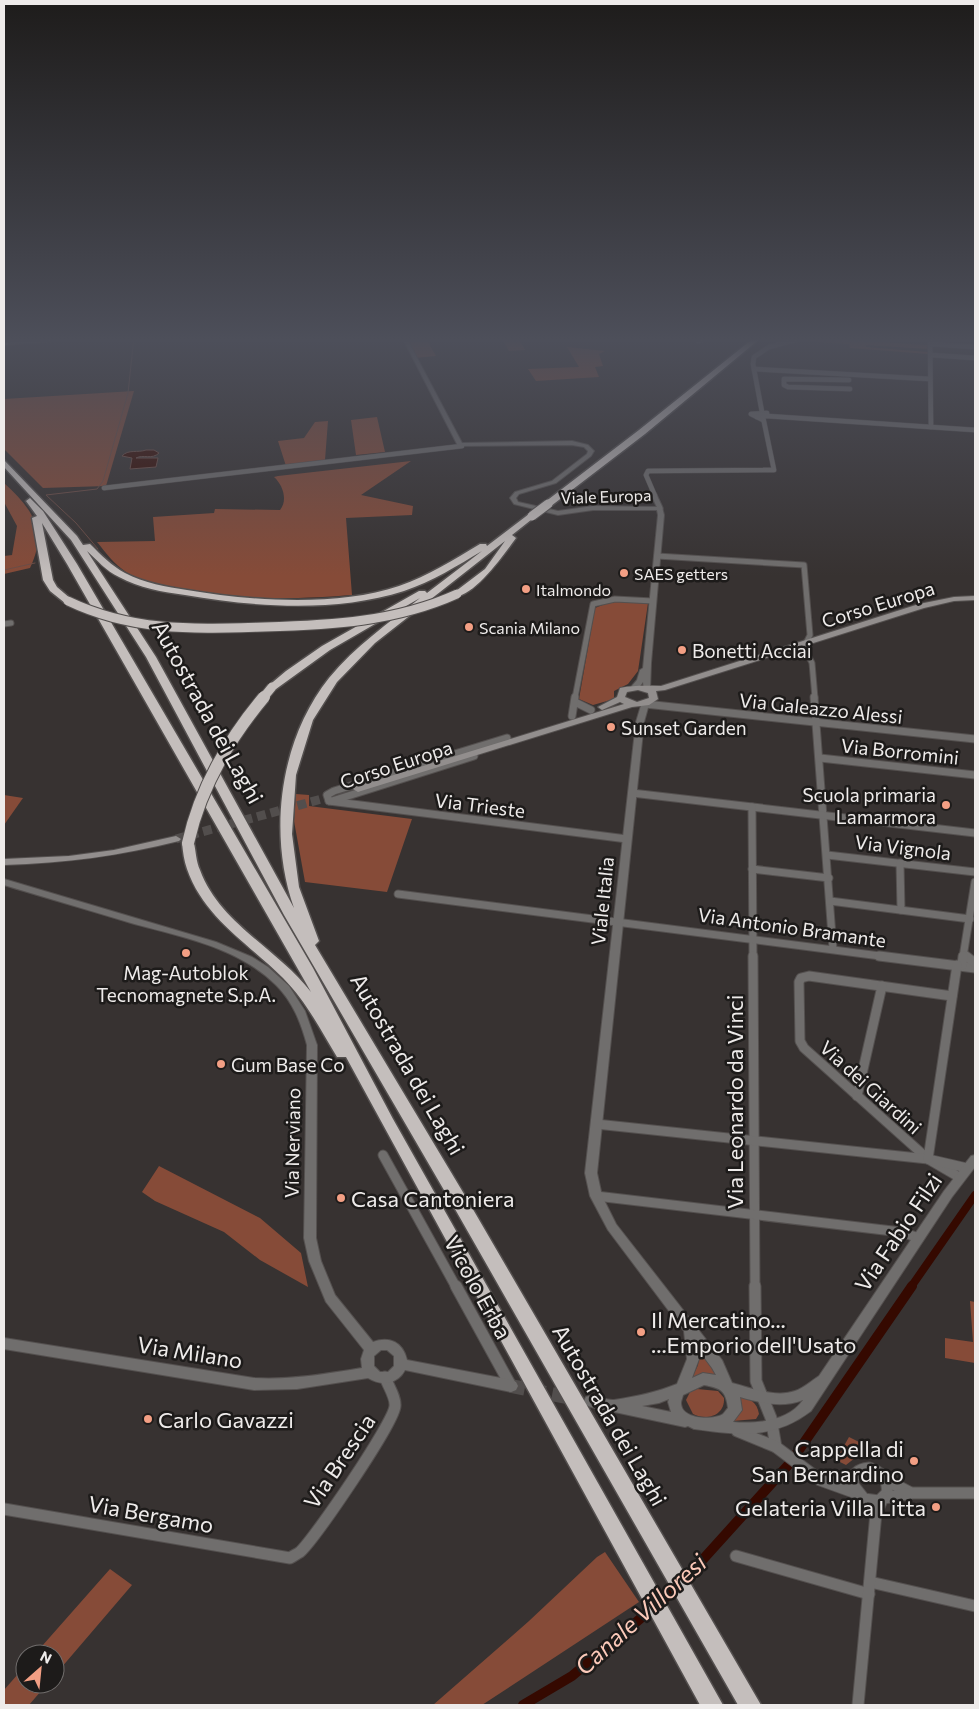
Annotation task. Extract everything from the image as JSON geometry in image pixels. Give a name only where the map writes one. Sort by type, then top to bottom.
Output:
[{"type":"highway","points":[[322,966],[293,887],[286,834],[290,775],[308,720],[333,680],[371,641],[532,516],[654,417]]},
{"type":"highway","points":[[547,504],[574,485],[659,417]]},
{"type":"highway","points":[[6,467],[18,473],[109,568],[139,583],[179,593],[275,603],[320,603],[360,598],[400,589],[432,577],[532,516]]},
{"type":"highway","points":[[6,467],[26,497],[40,513],[72,564],[306,968],[386,1120],[712,1705]]},
{"type":"highway","name":"Autostrada dei Laghi","points":[[6,467],[74,538],[151,657],[291,915],[461,1204],[750,1705]]},
{"type":"highway","points":[[26,497],[42,530],[47,578],[53,588],[68,600],[87,611],[128,623],[158,627],[204,628],[368,621],[424,608],[457,594],[473,584],[488,571],[509,541],[532,516]]},
{"type":"highway","points":[[386,1120],[304,992],[269,956],[220,915],[210,902],[196,880],[182,841],[201,798],[245,719],[272,687],[323,649],[427,590],[482,546]]},
{"type":"main road","name":"Corso Europa","points":[[509,740],[620,698],[622,690],[635,687],[647,689],[662,688],[940,606],[975,600]]},
{"type":"main road","name":"Corso Europa","points":[[645,704],[654,698],[805,646]]},
{"type":"main road","points":[[647,689],[654,698]]},
{"type":"main road","points":[[620,698],[633,704],[645,704]]},
{"type":"main road","name":"Corso Europa","points":[[509,740],[633,704]]},
{"type":"main road","points":[[356,789],[509,740]]},
{"type":"main road","points":[[4,864],[114,852],[182,841]]},
{"type":"street","points":[[444,417],[458,444],[462,446]]},
{"type":"street","points":[[647,689],[647,663],[660,508],[646,475],[648,471],[773,470],[775,468],[765,417]]},
{"type":"street","points":[[779,417],[975,430]]},
{"type":"street","points":[[931,417],[931,427]]},
{"type":"street","name":"Viale Europa","points":[[104,488],[462,446],[567,443],[582,445],[591,450],[589,455],[554,482],[514,496],[513,500],[524,505],[562,513],[593,508],[660,508]]},
{"type":"street","points":[[657,556],[804,565],[810,635],[805,646],[812,660],[834,949]]},
{"type":"street","points":[[572,716],[593,604],[602,601],[653,601]]},
{"type":"street","points":[[4,624],[11,623]]},
{"type":"street","points":[[635,687],[641,680],[647,663]]},
{"type":"street","points":[[654,698],[663,706]]},
{"type":"street","points":[[575,702],[591,710]]},
{"type":"street","name":"Viale Italia","points":[[633,704],[638,709],[640,722]]},
{"type":"street","name":"Via Galeazzo Alessi","points":[[645,704],[975,739]]},
{"type":"street","name":"Viale Italia","points":[[645,704],[640,722],[594,1144],[592,1180],[596,1196],[612,1227],[722,1372],[728,1387]]},
{"type":"street","name":"Corso Europa","points":[[329,801],[356,789],[497,749],[509,740]]},
{"type":"street","name":"Via Borromini","points":[[820,758],[975,775]]},
{"type":"street","points":[[632,794],[975,833]]},
{"type":"street","name":"Via Trieste","points":[[329,801],[627,839]]},
{"type":"street","name":"Via Leonardo da Vinci","points":[[752,807],[756,1381],[770,1412],[776,1447]]},
{"type":"street","name":"Via Vignola","points":[[827,855],[975,872]]},
{"type":"street","points":[[900,863],[901,910]]},
{"type":"street","points":[[752,869],[828,878]]},
{"type":"street","name":"Via Nerviano","points":[[4,882],[194,939],[237,954],[262,968],[291,995],[307,1026],[312,1045],[309,1220],[315,1261],[330,1298],[372,1350]]},
{"type":"street","points":[[928,1159],[952,996],[964,955],[975,882]]},
{"type":"street","name":"Via Antonio Bramante","points":[[398,894],[618,920],[975,968]]},
{"type":"street","points":[[830,901],[970,919]]},
{"type":"street","points":[[964,955],[975,962]]},
{"type":"street","name":"Via dei Giardini","points":[[928,1159],[804,1048],[800,1041],[799,980],[808,976],[952,996]]},
{"type":"street","points":[[857,1096],[882,986]]},
{"type":"street","points":[[597,1121],[753,1142],[928,1159],[967,1168]]},
{"type":"street","name":"Vicolo Erba","points":[[383,1155],[511,1386]]},
{"type":"street","name":"Via Fabio Filzi","points":[[712,1424],[731,1429],[753,1429],[772,1425],[797,1415],[814,1397],[967,1168]]},
{"type":"street","points":[[596,1196],[901,1232],[919,1238]]},
{"type":"street","name":"Viale Italia","points":[[681,1388],[694,1359],[690,1332]]},
{"type":"street","name":"Via Milano","points":[[4,1344],[261,1385],[309,1383],[369,1372]]},
{"type":"street","points":[[381,1346],[391,1346],[401,1356],[402,1364],[394,1374],[379,1377],[369,1372],[366,1358],[372,1350],[381,1346]]},
{"type":"street","points":[[402,1364],[511,1386]]},
{"type":"street","name":"Via Brescia","points":[[290,1558],[300,1552],[391,1420],[396,1407],[385,1377]]},
{"type":"street","points":[[591,1401],[690,1422],[712,1424],[724,1422],[735,1410],[735,1399],[728,1387],[721,1382],[703,1379],[647,1400],[611,1405]]},
{"type":"street","name":"Via Fabio Filzi","points":[[728,1387],[782,1399],[793,1397],[825,1380]]},
{"type":"street","points":[[681,1388],[674,1399],[676,1408],[681,1416],[690,1422]]},
{"type":"street","points":[[731,1429],[776,1447],[822,1481],[856,1493],[867,1501],[912,1493],[975,1493]]},
{"type":"street","points":[[856,1493],[852,1479],[857,1471],[869,1468],[879,1472],[886,1480],[912,1493]]},
{"type":"street","points":[[822,1481],[852,1479]]},
{"type":"street","points":[[858,1705],[876,1513],[888,1490],[886,1480]]},
{"type":"street","name":"Via Bergamo","points":[[4,1509],[290,1558]]},
{"type":"street","points":[[736,1556],[869,1594]]},
{"type":"street","points":[[870,1582],[975,1606]]},
{"type":"shaded area","points":[[4,417],[126,417],[106,486],[43,488],[4,449]]},
{"type":"shaded area","points":[[377,417],[385,452],[356,455],[351,420]]},
{"type":"shaded area","points":[[328,421],[325,460],[286,466],[278,441],[304,438],[315,422]]},
{"type":"shaded area","points":[[154,450],[159,453],[153,456],[136,458],[158,458],[156,467],[130,469],[132,458],[122,456],[130,452]]},
{"type":"shaded area","points":[[411,461],[361,495],[413,506],[412,515],[346,518],[352,595],[299,598],[236,597],[175,589],[148,582],[126,572],[114,562],[97,542],[155,541],[153,517],[214,513],[215,509],[280,510],[284,497],[280,484],[274,477]]},
{"type":"shaded area","points":[[4,483],[29,511],[37,531],[37,543],[30,568],[4,574],[4,556],[12,555],[17,526],[4,502]]},
{"type":"shaded area","points":[[630,601],[648,603],[638,671],[628,684],[614,691],[614,699],[593,705],[579,699],[595,608],[610,602]]},
{"type":"shaded area","points":[[296,794],[309,795],[309,806],[412,819],[387,892],[305,882],[294,821]]},
{"type":"shaded area","points":[[4,795],[23,798],[4,825]]},
{"type":"shaded area","points":[[159,1166],[260,1218],[301,1253],[308,1287],[260,1260],[224,1232],[155,1201],[142,1192]]},
{"type":"shaded area","points":[[970,1301],[975,1302],[975,1363],[945,1358],[945,1338],[973,1342]]},
{"type":"shaded area","points":[[700,1348],[721,1377],[693,1376],[698,1365]]},
{"type":"shaded area","points":[[697,1389],[718,1391],[724,1398],[718,1413],[709,1417],[693,1414],[686,1400],[690,1392]]},
{"type":"shaded area","points":[[739,1395],[755,1404],[759,1414],[756,1419],[733,1421]]},
{"type":"shaded area","points":[[849,1437],[869,1447],[846,1465],[836,1460]]},
{"type":"shaded area","points":[[605,1552],[639,1602],[482,1705],[433,1705],[529,1621],[597,1557]]},
{"type":"shaded area","points":[[110,1569],[132,1585],[65,1663],[65,1644],[44,1644]]},
{"type":"shaded area","points":[[15,1677],[15,1694],[38,1694],[29,1705],[4,1705],[4,1690]]},
{"type":"waterway","points":[[98,549],[76,523],[46,495],[97,489],[103,481],[121,417]]},
{"type":"waterway","points":[[4,570],[35,563]]},
{"type":"waterway","name":"Canale Villoresi","points":[[911,1287],[975,1195]]},
{"type":"waterway","name":"Canale Villoresi","points":[[523,1705],[572,1676],[678,1587],[790,1463],[912,1286]]},
{"type":"tunnel","points":[[176,839],[358,789]]},
{"type":"tunnel","points":[[511,1386],[572,1398]]},
{"type":"place","name":"SAES getters","points":[[624,573]]},
{"type":"place","name":"Italmondo","points":[[526,589]]},
{"type":"place","name":"Scania Milano","points":[[469,627]]},
{"type":"place","name":"Bonetti Acciai","points":[[682,650]]},
{"type":"place","name":"Sunset Garden","points":[[611,727]]},
{"type":"place","name":"Scuola primaria Lamarmora","points":[[946,805]]},
{"type":"place","name":"Mag-Autoblok Tecnomagnete S.p.A.","points":[[186,953]]},
{"type":"place","name":"Gum Base Co","points":[[221,1064]]},
{"type":"place","name":"Casa Cantoniera","points":[[341,1198]]},
{"type":"place","name":"Il Mercatino... ...Emporio dell'Usato","points":[[641,1332]]},
{"type":"place","name":"Carlo Gavazzi","points":[[148,1419]]},
{"type":"place","name":"Cappella di San Bernardino","points":[[914,1461]]},
{"type":"place","name":"Gelateria Villa Litta","points":[[936,1507]]}]
